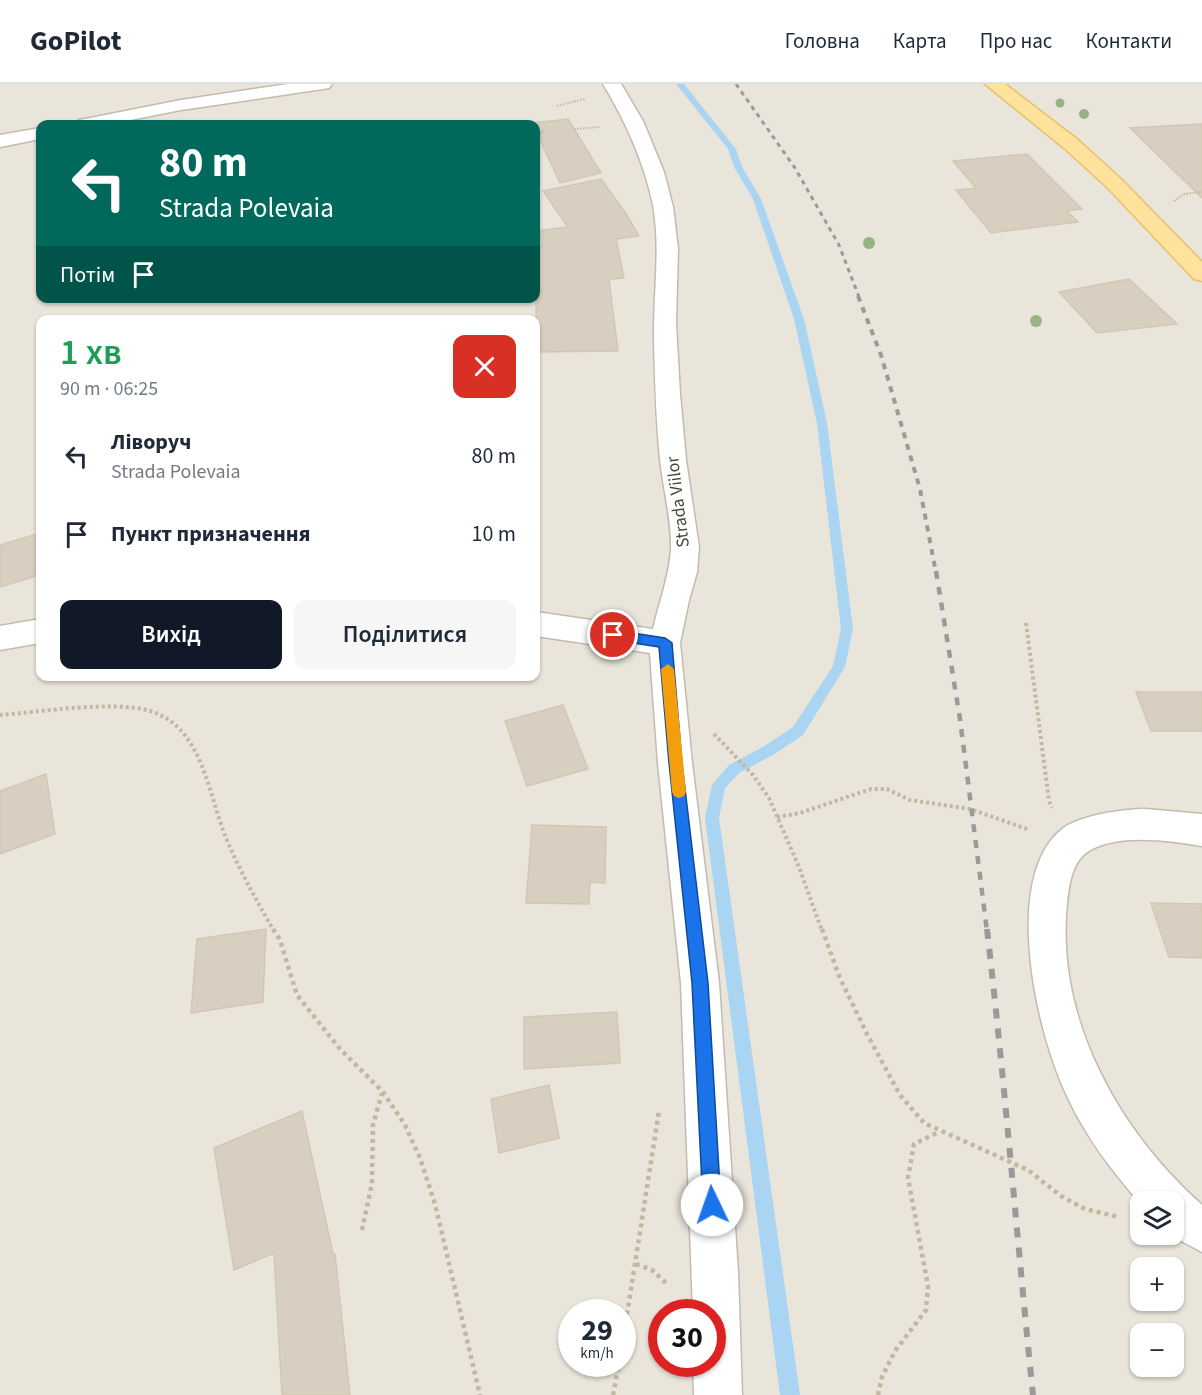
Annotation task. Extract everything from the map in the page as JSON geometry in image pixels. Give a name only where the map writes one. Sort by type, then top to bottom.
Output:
[{"type":"main road","points":[[994,84],[1071,144],[1115,184],[1202,274]]},
{"type":"street","points":[[105,120],[181,105],[323,84]]},
{"type":"street","name":"Strada Viilor","points":[[601,91],[634,121],[654,172],[663,207],[668,394],[673,460],[685,547],[683,572],[674,600],[665,643],[675,763],[700,983],[716,1272],[718,1395]]},
{"type":"street","points":[[0,141],[36,135]]},
{"type":"street","points":[[540,625],[665,643]]},
{"type":"street","points":[[0,638],[36,632]]},
{"type":"street","points":[[1159,1191],[1117,1138],[1073,1064],[1053,987],[1046,936],[1049,893],[1064,852],[1074,841],[1103,829],[1139,824],[1202,830]]},
{"type":"street","points":[[1184,1219],[1202,1230]]},
{"type":"path","points":[[556,106],[601,91]]},
{"type":"path","points":[[540,134],[544,130]]},
{"type":"path","points":[[1170,203],[1185,194],[1202,192]]},
{"type":"path","points":[[1026,623],[1049,801],[1063,827],[1074,841]]},
{"type":"path","points":[[0,715],[117,706],[151,711],[181,729],[198,754],[225,835],[248,888],[280,940],[297,995],[340,1049],[382,1092],[405,1125],[420,1158],[435,1204],[480,1395]]},
{"type":"path","points":[[733,753],[753,775],[777,817],[799,867],[839,976],[900,1095],[924,1123],[940,1132],[1028,1170],[1061,1196],[1085,1209],[1129,1219]]},
{"type":"path","points":[[777,817],[800,813],[871,789],[887,789],[910,800],[970,809],[1024,829],[1074,841]]},
{"type":"path","points":[[362,1230],[372,1183],[373,1125],[382,1092]]},
{"type":"path","points":[[630,1299],[660,1106]]},
{"type":"path","points":[[878,1395],[882,1377],[895,1351],[910,1328],[926,1310],[928,1286],[908,1178],[914,1144],[940,1132]]},
{"type":"path","points":[[636,1264],[652,1270],[672,1292]]},
{"type":"path","points":[[613,1395],[616,1377]]},
{"type":"shaded area","points":[[0,84],[1202,84],[1202,1395],[0,1395]]},
{"type":"building","points":[[568,119],[601,173],[560,183],[540,140],[540,122]]},
{"type":"building","points":[[1202,124],[1202,198],[1130,128]]},
{"type":"building","points":[[1027,154],[1082,209],[1067,211],[1078,222],[991,233],[956,190],[976,188],[953,161]]},
{"type":"building","points":[[601,179],[639,236],[616,239],[624,278],[609,279],[618,351],[540,352],[540,315],[536,315],[536,303],[540,303],[540,230],[568,227],[543,191]]},
{"type":"building","points":[[1129,279],[1177,324],[1097,333],[1059,292]]},
{"type":"building","points":[[36,534],[36,576],[0,587],[0,545]]},
{"type":"building","points":[[1136,692],[1202,692],[1202,731],[1151,731]]},
{"type":"building","points":[[563,705],[588,769],[527,786],[505,721]]},
{"type":"building","points":[[46,774],[55,834],[0,854],[0,791]]},
{"type":"building","points":[[532,825],[606,827],[605,883],[590,882],[589,904],[526,903]]},
{"type":"building","points":[[1151,903],[1202,904],[1202,958],[1169,957]]},
{"type":"building","points":[[266,929],[263,1002],[191,1013],[197,939]]},
{"type":"building","points":[[617,1012],[620,1063],[524,1069],[524,1017]]},
{"type":"building","points":[[549,1085],[559,1138],[499,1153],[491,1099]]},
{"type":"building","points":[[302,1111],[333,1254],[335,1254],[350,1395],[282,1395],[274,1253],[234,1270],[214,1148]]},
{"type":"waterway","points":[[680,84],[732,149],[738,167],[757,199],[799,319],[822,423],[847,629],[839,667],[798,731],[768,751],[734,769],[719,785],[712,818],[790,1395]]},
{"type":"railway","points":[[736,84],[795,168],[839,245],[859,297]]},
{"type":"railway","points":[[858,296],[881,355],[920,489],[936,573]]},
{"type":"railway","points":[[936,571],[960,719],[987,931]]},
{"type":"railway","points":[[987,929],[1033,1395]]},
{"type":"slow traffic","points":[[668,669],[679,792]]},
{"type":"route","points":[[613,635],[665,643],[675,763],[700,983],[712,1205]]}]
